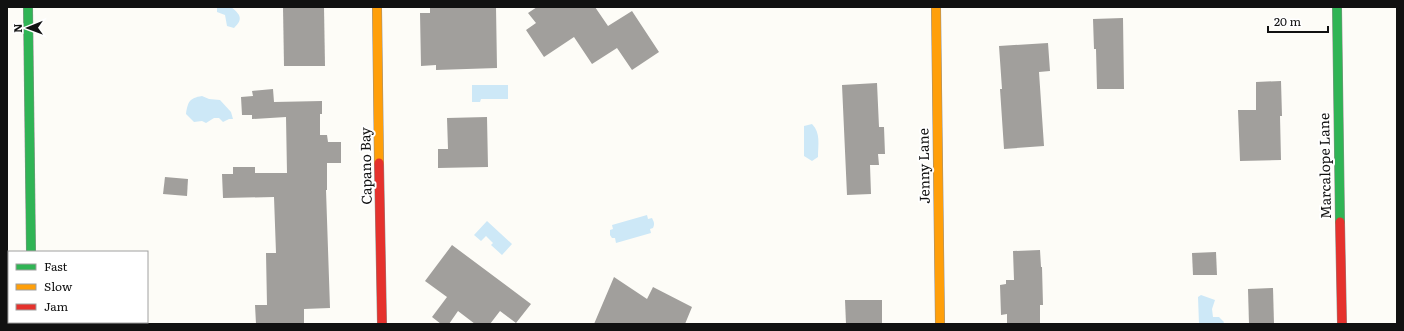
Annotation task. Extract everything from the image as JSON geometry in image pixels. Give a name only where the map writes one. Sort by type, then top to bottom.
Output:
[{"type":"street","points":[[28,7],[31,251]]},
{"type":"street","name":"Capano Bay","points":[[377,7],[382,324]]},
{"type":"street","name":"Jenny Lane","points":[[936,7],[940,324]]},
{"type":"street","name":"Marcalope Lane","points":[[1337,7],[1342,324]]},
{"type":"water","points":[[217,7],[231,7],[239,14],[239,22],[234,28],[227,26],[225,15],[217,12]]},
{"type":"water","points":[[472,85],[508,85],[508,99],[481,99],[480,102],[472,102]]},
{"type":"water","points":[[202,96],[209,99],[220,100],[231,112],[233,119],[223,122],[219,118],[214,118],[206,123],[202,121],[194,122],[186,114],[188,106],[192,99]]},
{"type":"water","points":[[812,124],[818,135],[818,157],[812,161],[804,156],[804,126]]},
{"type":"water","points":[[647,215],[648,219],[652,218],[654,223],[653,228],[650,229],[651,233],[616,243],[615,238],[612,238],[610,235],[610,230],[613,229],[612,225]]},
{"type":"water","points":[[487,221],[512,244],[502,255],[491,245],[493,243],[486,236],[481,241],[474,235]]},
{"type":"water","points":[[1201,295],[1215,300],[1212,309],[1213,317],[1219,317],[1224,322],[1223,324],[1199,324],[1198,297]]},
{"type":"building","points":[[283,7],[324,7],[325,66],[284,66]]},
{"type":"building","points":[[430,7],[496,7],[497,68],[436,70],[436,65],[421,66],[420,13],[430,13]]},
{"type":"building","points":[[537,7],[595,7],[608,26],[632,11],[659,52],[632,70],[617,48],[592,64],[574,37],[544,57],[526,30],[536,23],[528,13]]},
{"type":"building","points":[[1123,18],[1124,89],[1097,89],[1096,49],[1094,49],[1093,19]]},
{"type":"building","points":[[1048,43],[1050,71],[1039,72],[1044,146],[1004,149],[999,46]]},
{"type":"building","points":[[1281,81],[1281,160],[1240,161],[1238,110],[1256,110],[1256,82]]},
{"type":"building","points":[[877,83],[879,127],[884,127],[885,154],[878,154],[879,165],[870,165],[871,194],[847,195],[842,85]]},
{"type":"building","points":[[273,89],[274,102],[322,101],[322,114],[320,114],[320,135],[327,135],[328,142],[341,142],[341,163],[327,163],[326,190],[330,308],[304,309],[304,324],[256,324],[255,305],[267,305],[266,253],[276,253],[274,197],[223,198],[222,174],[233,174],[233,167],[255,167],[255,173],[287,173],[286,117],[252,119],[252,115],[242,115],[241,97],[253,96],[252,91]]},
{"type":"building","points":[[487,117],[488,167],[438,168],[438,149],[448,149],[447,118]]},
{"type":"building","points":[[165,177],[188,179],[187,196],[163,194]]},
{"type":"building","points":[[452,245],[531,304],[516,323],[500,311],[490,324],[475,324],[458,311],[449,324],[441,324],[432,317],[447,297],[425,281]]},
{"type":"building","points":[[1040,250],[1043,305],[1040,305],[1040,324],[1007,324],[1007,314],[1001,315],[1000,285],[1006,284],[1006,280],[1014,280],[1013,251]]},
{"type":"building","points":[[1216,252],[1217,275],[1193,275],[1192,253]]},
{"type":"building","points":[[614,277],[647,299],[653,287],[692,307],[685,324],[594,324]]},
{"type":"building","points":[[1273,288],[1274,324],[1249,324],[1248,289]]},
{"type":"building","points":[[845,300],[882,300],[882,324],[846,324]]},
{"type":"traffic: fast","points":[[28,7],[31,251]]},
{"type":"traffic: fast","points":[[1337,7],[1340,222]]},
{"type":"traffic: slow","points":[[377,7],[379,163]]},
{"type":"traffic: slow","points":[[936,7],[940,324]]},
{"type":"traffic: jam","points":[[379,163],[382,324]]},
{"type":"traffic: jam","points":[[1340,222],[1342,324]]}]
